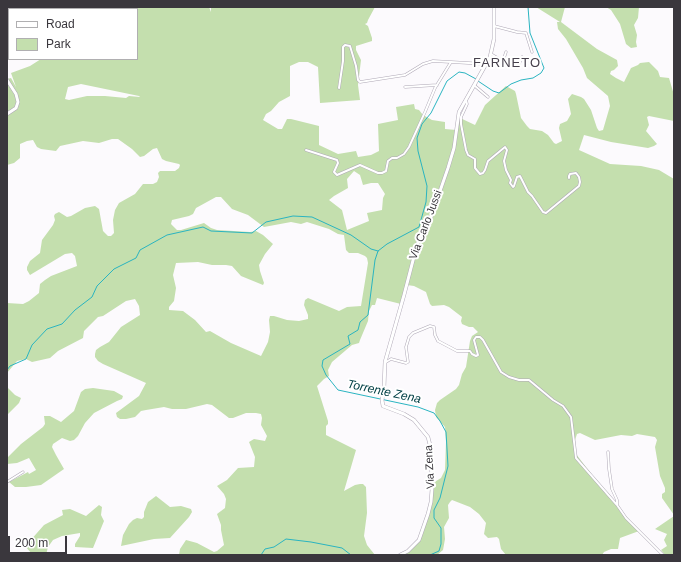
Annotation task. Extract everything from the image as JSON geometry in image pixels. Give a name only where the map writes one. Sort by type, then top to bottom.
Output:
[{"type":"street","name":"Via Carlo Jussi","points":[[382,397],[385,362],[417,245],[430,220],[454,148],[459,112],[487,64],[491,54],[494,26],[494,7]]},
{"type":"street","points":[[494,26],[526,33],[532,52]]},
{"type":"street","points":[[339,88],[343,61],[343,47],[345,45],[350,46],[356,66],[358,80],[360,82],[405,75],[423,64],[433,61],[487,64]]},
{"type":"street","points":[[503,61],[506,52]]},
{"type":"street","points":[[491,54],[511,66],[513,62],[519,64],[522,57]]},
{"type":"street","points":[[306,150],[336,160],[338,163],[334,172],[337,175],[360,165],[378,173],[386,171],[388,162],[392,158],[397,158],[404,154],[437,84],[451,62]]},
{"type":"street","points":[[7,80],[16,94],[18,102],[16,108],[7,114]]},
{"type":"street","points":[[405,87],[437,84]]},
{"type":"street","points":[[475,85],[488,97]]},
{"type":"street","points":[[466,99],[467,104],[461,117],[461,124],[466,150],[468,155],[475,159],[475,168],[480,174],[483,174],[488,161],[505,147],[507,150],[504,161],[506,170],[511,180],[510,183],[513,187],[517,177],[520,176],[528,192],[543,212],[546,213],[579,186],[579,177],[576,173],[570,174],[569,178]]},
{"type":"street","points":[[385,362],[391,359],[406,364],[408,362],[406,347],[409,337],[413,333],[430,326],[434,327],[435,335],[438,341],[457,351],[470,351],[476,356],[478,355],[474,340],[476,337],[480,337],[501,372],[509,377],[519,380],[529,380],[563,406],[571,417],[576,458],[617,505],[626,518],[663,555]]},
{"type":"street","name":"Via Zena","points":[[382,397],[383,406],[404,414],[420,425],[428,437],[431,450],[432,489],[428,514],[418,540],[408,551],[400,555]]},
{"type":"street","points":[[608,452],[612,490],[617,500],[617,505]]},
{"type":"street","points":[[7,482],[23,472]]},
{"type":"green space","points":[[86,7],[209,7],[211,12],[211,7],[375,7],[367,23],[365,24],[368,26],[372,41],[356,46],[356,50],[361,60],[358,85],[360,100],[320,103],[318,67],[308,62],[299,62],[290,66],[290,96],[279,102],[266,114],[263,120],[278,129],[282,129],[287,119],[319,126],[319,145],[338,154],[356,151],[358,157],[371,155],[379,151],[378,124],[398,120],[396,107],[414,104],[415,109],[419,110],[423,115],[432,120],[445,122],[445,129],[456,130],[458,117],[475,125],[485,105],[506,86],[515,91],[521,118],[527,126],[530,129],[542,131],[556,144],[562,141],[559,128],[560,124],[567,121],[571,114],[568,99],[572,94],[584,99],[591,110],[597,128],[599,131],[603,130],[610,106],[608,96],[587,78],[583,68],[566,39],[558,29],[557,22],[560,22],[536,7],[565,7],[561,22],[597,49],[617,60],[618,66],[611,71],[610,74],[624,82],[631,68],[640,63],[649,62],[658,71],[660,77],[669,78],[674,95],[674,121],[649,116],[647,117],[649,125],[646,131],[657,144],[648,148],[611,142],[584,135],[579,150],[610,164],[641,166],[659,170],[674,179],[674,515],[662,498],[665,488],[660,476],[655,447],[657,440],[655,437],[637,434],[632,436],[621,435],[595,440],[580,433],[577,434],[575,440],[576,454],[609,497],[639,531],[620,538],[618,549],[611,549],[604,552],[602,555],[506,555],[501,549],[499,539],[497,537],[488,538],[484,534],[486,523],[479,514],[470,507],[452,500],[448,505],[449,518],[444,527],[445,539],[443,550],[437,555],[399,555],[406,552],[419,540],[431,499],[433,483],[441,478],[445,470],[445,427],[436,417],[435,410],[437,403],[459,385],[466,367],[470,341],[472,336],[478,332],[473,327],[462,324],[462,317],[449,307],[444,305],[432,306],[426,292],[414,286],[407,285],[401,304],[377,298],[375,305],[372,305],[369,311],[368,321],[359,343],[352,345],[332,362],[328,370],[329,376],[317,386],[328,421],[326,426],[326,435],[356,450],[344,491],[360,484],[363,484],[366,487],[367,513],[364,536],[367,545],[375,555],[179,555],[180,549],[186,540],[197,543],[214,552],[224,545],[221,525],[217,514],[225,508],[226,499],[224,494],[217,486],[227,480],[238,468],[254,467],[255,457],[249,442],[254,439],[265,441],[267,436],[261,425],[261,414],[246,413],[229,418],[212,405],[207,404],[186,409],[172,409],[164,407],[146,410],[141,411],[135,417],[126,419],[120,419],[117,417],[116,413],[139,396],[146,383],[103,364],[98,361],[95,354],[96,350],[109,342],[121,327],[140,315],[139,306],[135,299],[126,301],[103,316],[98,317],[84,331],[83,338],[58,351],[50,358],[32,362],[26,359],[17,361],[7,373],[7,303],[23,304],[29,301],[39,293],[40,284],[45,280],[51,276],[77,266],[75,256],[72,253],[65,254],[30,275],[27,270],[30,261],[40,253],[42,240],[53,225],[55,214],[59,212],[67,217],[85,208],[95,206],[99,209],[103,231],[108,236],[111,236],[114,233],[113,220],[115,210],[119,203],[135,194],[143,184],[153,184],[157,182],[159,177],[158,173],[160,171],[175,171],[180,165],[162,159],[157,148],[140,157],[118,139],[112,139],[99,143],[83,141],[60,146],[56,151],[41,149],[37,147],[33,140],[27,141],[20,144],[20,158],[14,163],[7,165],[7,79],[11,78],[16,87],[11,73],[30,66],[39,60],[138,60],[138,8]],"holes":[[[81,84],[140,97],[129,96],[126,98],[87,96],[69,100],[65,99],[68,87]],[[354,171],[360,175],[363,185],[378,183],[385,194],[383,198],[382,210],[367,213],[369,221],[347,230],[342,210],[329,200],[348,188],[347,179]],[[216,197],[221,197],[232,209],[248,215],[264,227],[291,222],[301,224],[307,222],[344,235],[346,250],[349,253],[358,253],[367,258],[368,263],[361,306],[347,307],[339,311],[308,298],[305,300],[304,305],[308,319],[299,321],[270,316],[270,332],[268,342],[261,356],[231,343],[210,331],[206,332],[195,320],[183,311],[169,310],[169,307],[174,301],[176,288],[173,275],[176,263],[198,262],[212,265],[232,266],[241,276],[263,285],[264,283],[259,265],[273,244],[263,235],[256,231],[217,230],[204,223],[177,230],[171,224],[172,220],[193,214],[196,208]]]},
{"type":"green space","points":[[606,7],[639,7],[638,18],[634,25],[637,35],[637,47],[631,48],[626,44],[620,24],[611,10]]},
{"type":"green space","points":[[7,387],[15,395],[21,398],[19,403],[7,415]]},
{"type":"green space","points":[[93,388],[114,391],[123,396],[122,399],[94,413],[85,423],[74,440],[70,441],[62,438],[53,444],[52,447],[64,469],[41,485],[15,487],[9,482],[28,472],[29,474],[36,470],[29,458],[17,463],[7,464],[7,458],[21,444],[43,427],[45,424],[44,416],[50,416],[61,422],[74,411],[81,392],[85,389]]},
{"type":"green space","points":[[156,496],[170,507],[181,506],[191,509],[192,512],[170,538],[154,539],[121,546],[123,535],[129,524],[137,518],[142,519],[144,517],[144,512],[148,502]]},
{"type":"green space","points":[[99,505],[102,507],[101,515],[104,521],[93,548],[75,547],[80,533],[62,536],[53,540],[48,547],[46,555],[33,555],[24,545],[29,542],[44,525],[63,515],[62,510],[70,509],[86,516]]},
{"type":"green space","points":[[674,516],[674,555],[665,555],[661,550],[667,546],[664,540],[667,534],[655,529]]},
{"type":"waterway","name":"Torrente Zena","points":[[478,81],[493,91],[499,93],[511,84],[521,80],[533,78],[541,73],[544,68],[530,33],[528,7]]},
{"type":"waterway","name":"Torrente Zena","points":[[430,555],[439,551],[441,544],[441,528],[434,518],[434,510],[440,498],[448,466],[446,432],[440,421],[434,413],[418,407],[338,390],[326,375],[322,366],[323,360],[350,344],[348,336],[358,330],[360,322],[368,315],[375,260],[378,251],[387,244],[419,227],[426,202],[427,186],[418,151],[417,138],[422,124],[431,113],[447,81],[459,72],[465,73],[476,79]]},
{"type":"waterway","points":[[7,370],[10,366],[26,359],[32,345],[47,329],[62,324],[75,310],[92,297],[97,286],[114,269],[136,258],[140,250],[167,235],[203,227],[211,231],[252,233],[266,222],[293,216],[312,217],[351,235],[371,249],[378,251]]},
{"type":"waterway","points":[[261,555],[265,549],[274,547],[286,539],[342,548],[351,555]]},
{"type":"district","name":"FARNETO","points":[[507,63]]}]
